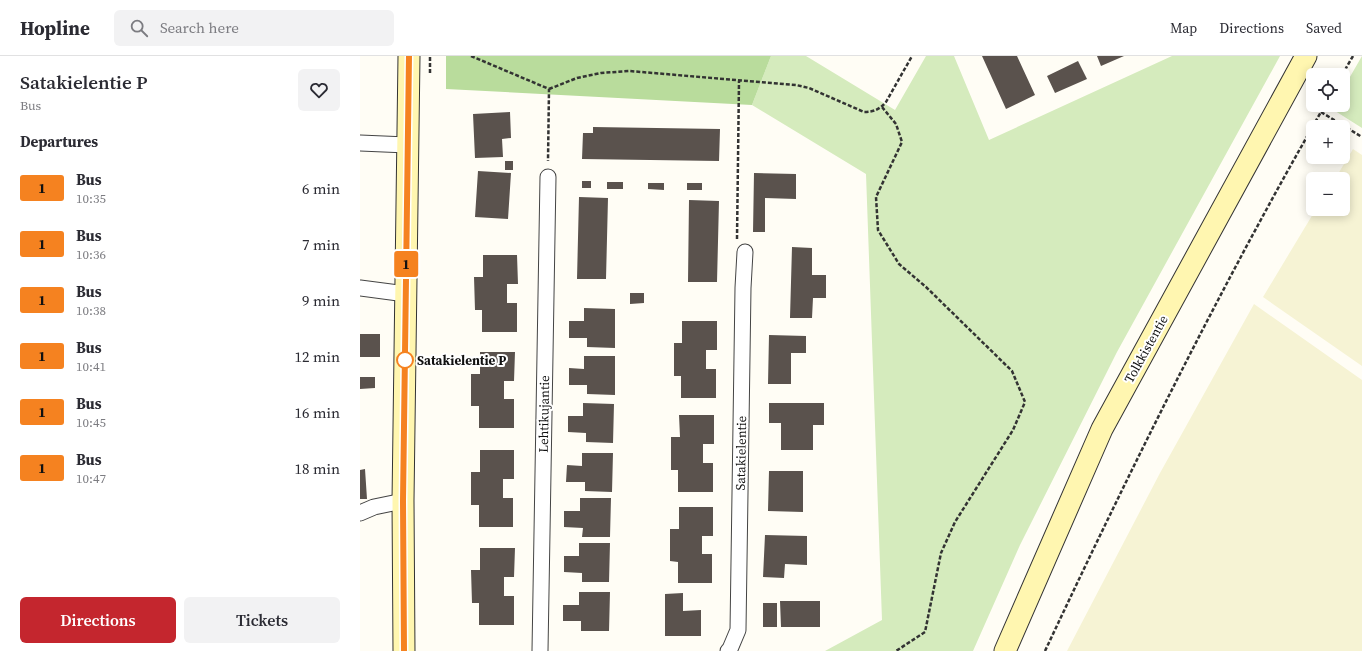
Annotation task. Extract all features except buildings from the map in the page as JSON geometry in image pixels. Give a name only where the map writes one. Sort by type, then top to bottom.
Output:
[{"type":"street","points":[[404,651],[403,501],[409,56]]},
{"type":"street","name":"Tolkkistentie","points":[[1005,651],[1102,429],[1306,56]]},
{"type":"street","points":[[360,143],[407,145]]},
{"type":"street","name":"Lehtikujantie","points":[[540,651],[548,178]]},
{"type":"street","name":"Satakielentie","points":[[728,651],[738,630],[743,288],[745,252]]},
{"type":"street","points":[[360,288],[406,294]]},
{"type":"street","points":[[360,512],[374,507],[403,501]]},
{"type":"path","points":[[471,56],[549,89],[583,77],[601,73],[629,71],[796,85],[809,88],[864,112],[872,112],[882,107],[912,56]]},
{"type":"path","points":[[1346,68],[1353,56]]},
{"type":"path","points":[[739,81],[737,243],[745,252]]},
{"type":"path","points":[[548,178],[549,89]]},
{"type":"path","points":[[882,107],[896,124],[902,142],[876,197],[878,230],[900,264],[926,287],[1012,371],[1026,402],[1013,430],[955,522],[942,553],[926,632],[896,651]]},
{"type":"path","points":[[1045,651],[1182,370],[1289,168],[1321,112],[1362,137]]},
{"type":"shaded area","points":[[1353,149],[1362,155],[1362,366],[1263,297],[1312,216],[1350,216],[1350,172],[1339,172],[1344,164],[1350,164],[1350,154]]},
{"type":"shaded area","points":[[1254,304],[1362,380],[1362,651],[1067,651],[1160,473]]},
{"type":"green space","points":[[446,56],[771,56],[752,105],[446,89]]},
{"type":"green space","points":[[771,56],[806,56],[895,110],[926,56],[954,56],[989,140],[1172,56],[1280,56],[1117,352],[1020,545],[973,651],[825,651],[882,620],[866,174],[752,105]]},
{"type":"green space","points":[[1362,56],[1362,128],[1337,112],[1350,112],[1350,77]]},
{"type":"bus line","name":"1","points":[[404,651],[403,501],[409,56]]},
{"type":"place","name":"Satakielentie P","points":[[405,360]]}]
